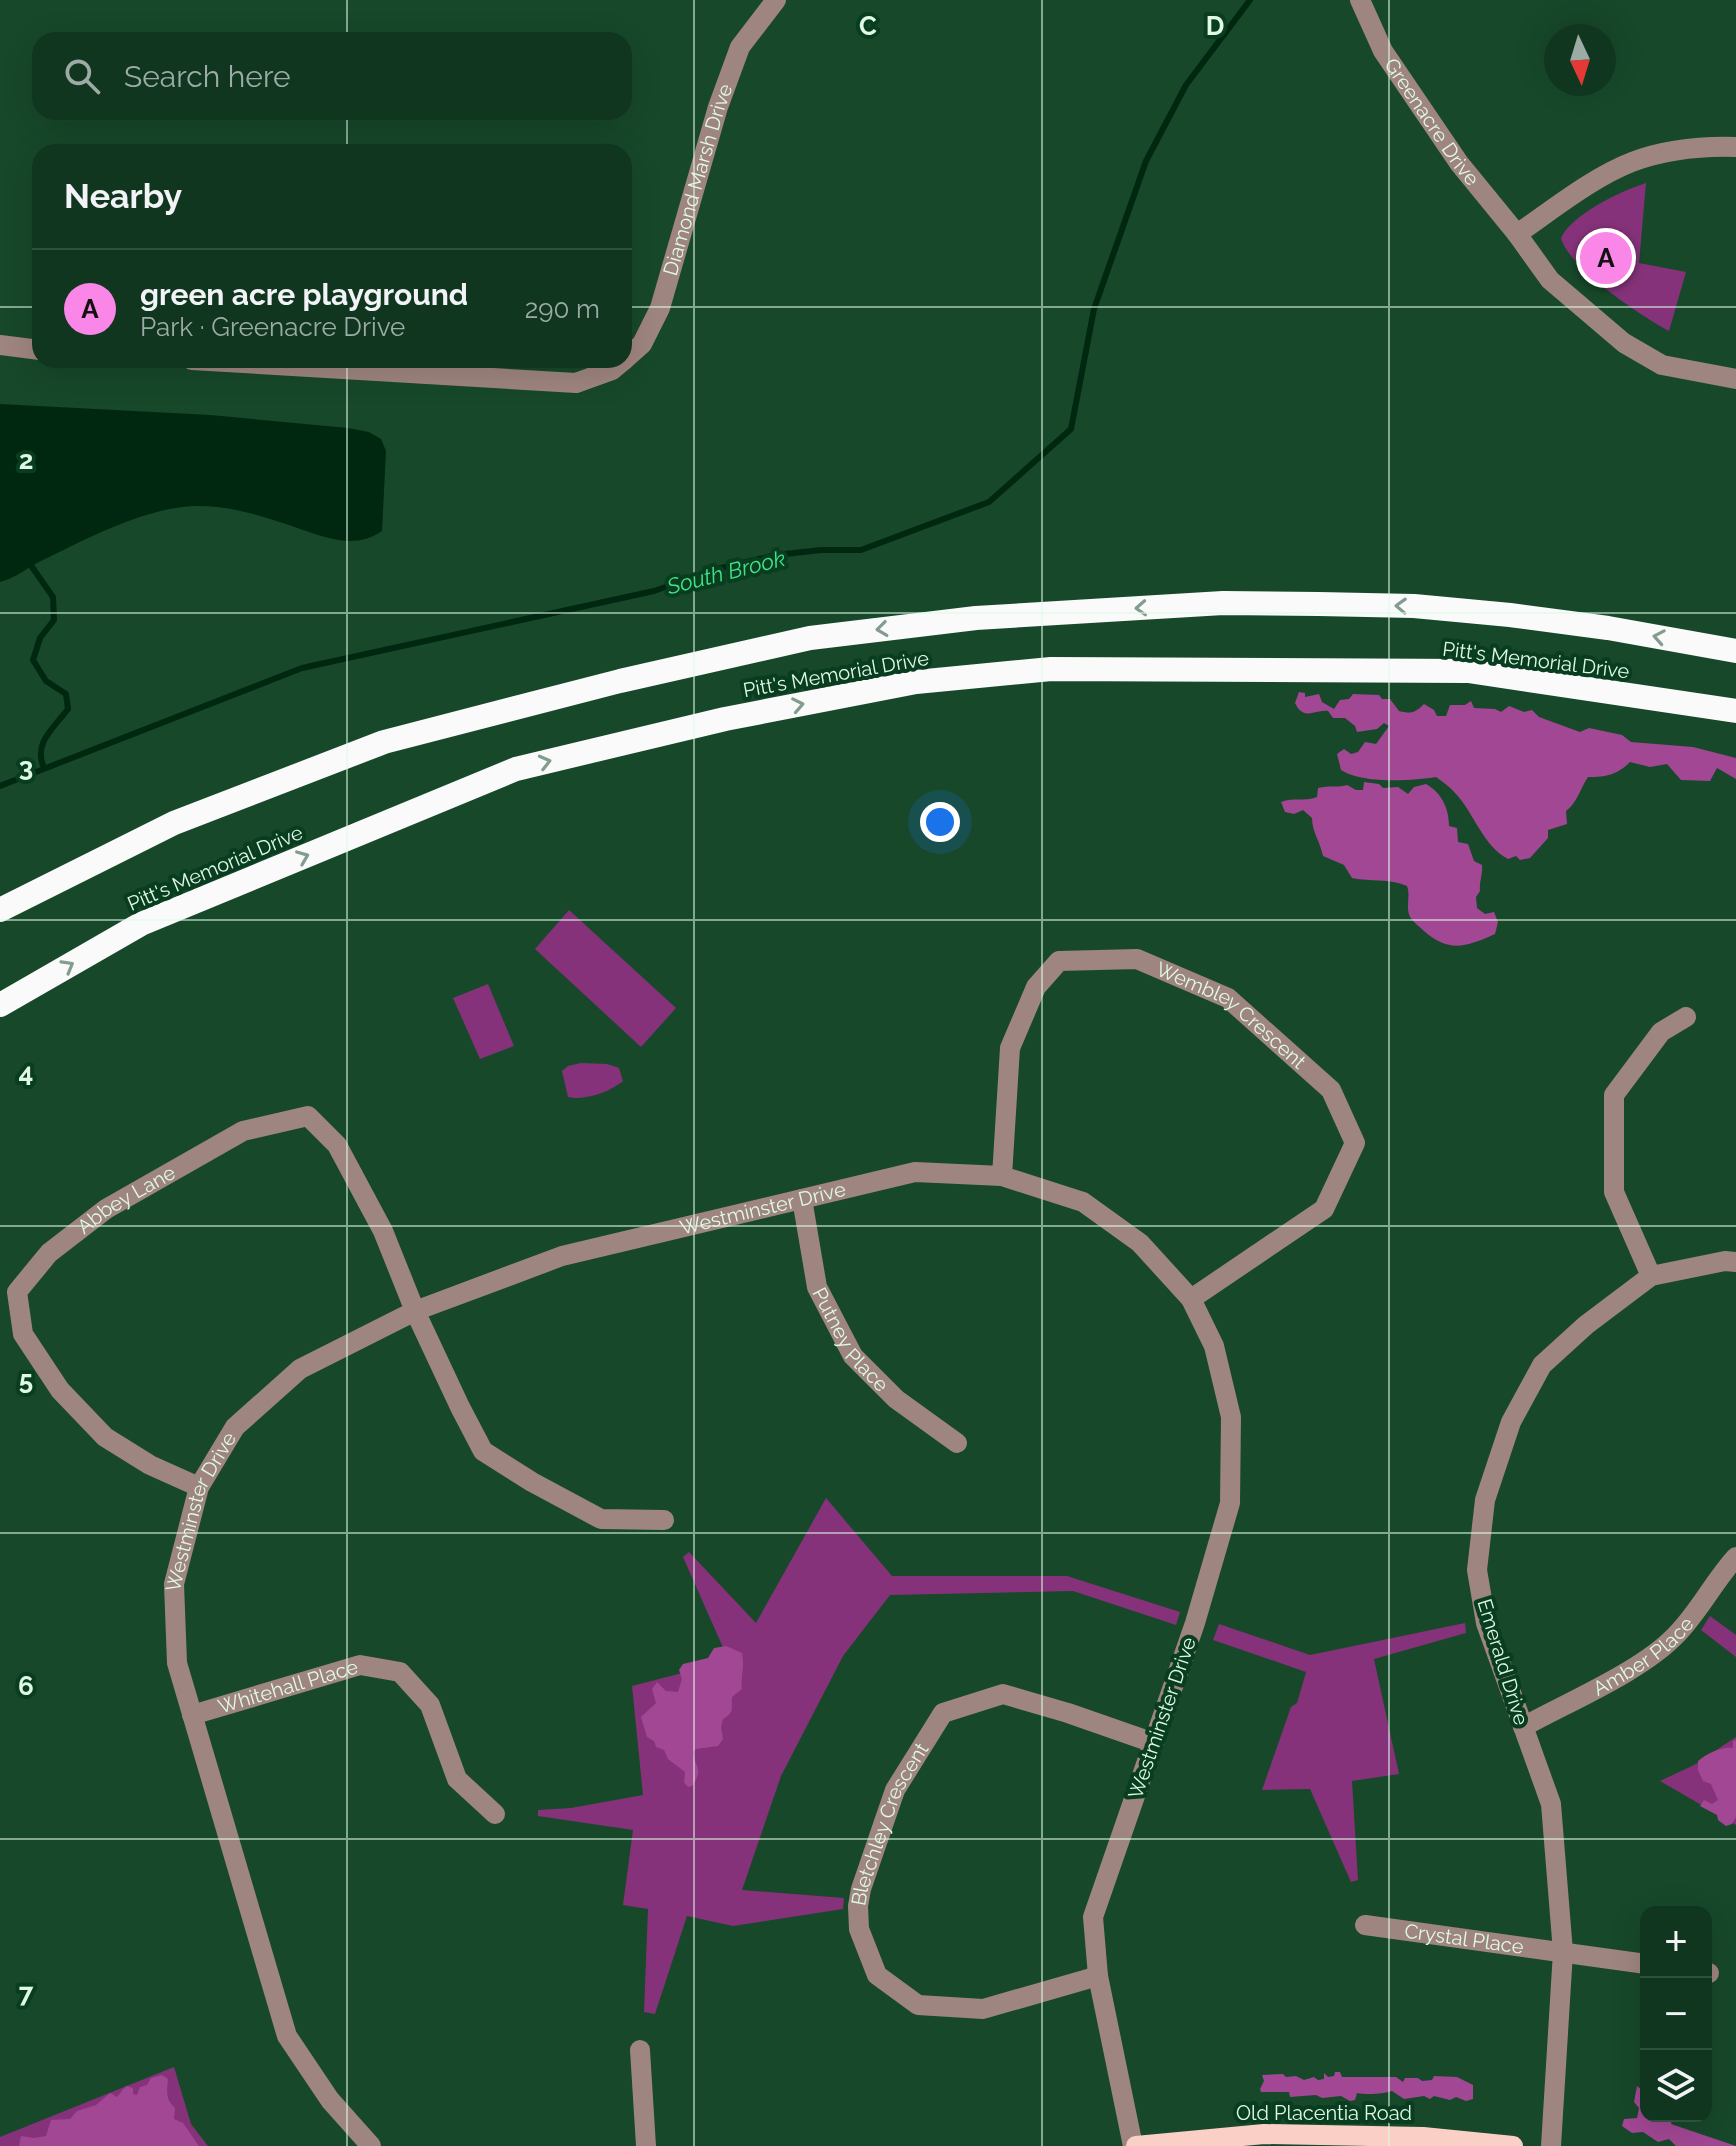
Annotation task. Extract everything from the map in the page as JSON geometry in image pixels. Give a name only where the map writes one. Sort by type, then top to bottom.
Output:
[{"type":"highway","name":"Pitt's Memorial Drive","points":[[0,910],[174,823],[384,742],[620,681],[810,638],[976,618],[1223,603],[1319,604],[1414,606],[1510,615],[1608,628],[1736,651]]},
{"type":"highway","name":"Pitt's Memorial Drive","points":[[0,1005],[141,924],[516,769],[725,719],[916,682],[1051,669],[1468,671],[1736,711]]},
{"type":"highway","points":[[1619,694],[1736,722]]},
{"type":"main road","name":"Old Placentia Road","points":[[1134,2146],[1264,2134],[1423,2137],[1513,2146]]},
{"type":"street","name":"Diamond Marsh Drive","points":[[632,353],[642,344],[660,308],[718,107],[740,47],[776,0]]},
{"type":"street","name":"Greenacre Drive","points":[[1360,0],[1383,51],[1459,163],[1550,280],[1624,343],[1662,365],[1736,379]]},
{"type":"street","points":[[1517,234],[1580,191],[1631,163],[1692,149],[1736,147]]},
{"type":"street","points":[[0,345],[32,349]]},
{"type":"street","name":"Diamond Marsh Drive","points":[[326,368],[576,383],[614,368]]},
{"type":"street","name":"Wembley Crescent","points":[[1002,1176],[1010,1048],[1036,987],[1059,961],[1137,959],[1228,998],[1331,1090],[1355,1143],[1324,1209],[1191,1299]]},
{"type":"street","points":[[1651,1276],[1614,1192],[1614,1095],[1661,1032],[1686,1017]]},
{"type":"street","name":"Abbey Lane","points":[[199,1487],[150,1465],[105,1437],[60,1390],[23,1334],[17,1292],[49,1253],[106,1209],[243,1131],[308,1116],[337,1145],[383,1231],[415,1311]]},
{"type":"street","name":"Westminster Drive","points":[[371,2146],[330,2100],[287,2036],[177,1663],[174,1584],[199,1487],[235,1427],[300,1369],[415,1311],[562,1256],[915,1172],[1002,1176],[1083,1202],[1140,1243],[1191,1299],[1214,1346],[1231,1417],[1230,1503],[1195,1623],[1093,1917],[1098,1976],[1134,2146]]},
{"type":"street","name":"Putney Place","points":[[802,1199],[817,1287],[853,1356],[896,1399],[957,1443]]},
{"type":"street","name":"Emerald Drive","points":[[1551,2146],[1563,1952],[1551,1804],[1486,1623],[1477,1570],[1485,1500],[1511,1422],[1542,1365],[1586,1325],[1651,1276],[1725,1261],[1736,1262]]},
{"type":"street","points":[[415,1311],[483,1451],[601,1519],[664,1520]]},
{"type":"street","name":"Amber Place","points":[[1523,1727],[1636,1665],[1666,1645],[1686,1624],[1708,1590],[1736,1557]]},
{"type":"street","name":"Whitehall Place","points":[[192,1715],[360,1665],[400,1672],[430,1705],[457,1779],[495,1814]]},
{"type":"street","name":"Bletchley Crescent","points":[[1098,1976],[983,2009],[918,2005],[877,1975],[859,1929],[861,1889],[895,1790],[943,1713],[1003,1694],[1154,1743]]},
{"type":"street","name":"Crystal Place","points":[[1365,1925],[1640,1963]]},
{"type":"street","points":[[640,2050],[646,2146]]},
{"type":"shaded area","points":[[1646,183],[1639,263],[1686,272],[1669,331],[1642,315],[1591,276],[1577,263],[1561,238],[1586,212]]},
{"type":"shaded area","points":[[0,404],[210,415],[369,432],[381,439],[386,451],[382,531],[370,537],[345,541],[241,511],[210,506],[180,507],[119,525],[0,582]]},
{"type":"shaded area","points":[[1299,692],[1305,693],[1305,697],[1319,694],[1322,702],[1334,709],[1340,700],[1349,699],[1353,694],[1379,695],[1382,699],[1390,699],[1399,711],[1415,711],[1424,704],[1437,716],[1446,716],[1450,705],[1465,705],[1471,701],[1474,708],[1501,712],[1509,706],[1524,712],[1532,710],[1539,717],[1580,732],[1589,728],[1622,735],[1631,742],[1693,747],[1736,758],[1736,779],[1717,768],[1710,781],[1681,780],[1667,764],[1650,767],[1630,762],[1611,774],[1588,777],[1576,800],[1566,811],[1567,824],[1548,830],[1548,838],[1530,858],[1520,860],[1516,856],[1508,859],[1485,838],[1456,794],[1436,777],[1374,779],[1341,770],[1337,754],[1344,749],[1351,754],[1358,752],[1365,742],[1376,744],[1389,726],[1384,723],[1377,729],[1357,732],[1345,718],[1333,718],[1328,711],[1302,712],[1295,703]]},
{"type":"shaded area","points":[[1364,782],[1379,784],[1383,788],[1398,787],[1408,794],[1414,787],[1426,784],[1436,792],[1446,808],[1449,826],[1457,828],[1458,842],[1468,844],[1474,861],[1482,865],[1477,908],[1485,914],[1494,912],[1498,922],[1495,934],[1458,946],[1433,938],[1410,917],[1407,886],[1352,878],[1344,865],[1323,856],[1312,818],[1303,810],[1294,814],[1285,812],[1281,802],[1317,797],[1318,788],[1322,787],[1347,785],[1363,790]]},
{"type":"shaded area","points":[[569,910],[676,1008],[641,1047],[535,949]]},
{"type":"shaded area","points":[[488,984],[514,1046],[480,1059],[453,998]]},
{"type":"shaded area","points":[[581,1063],[607,1064],[619,1068],[623,1081],[597,1095],[568,1097],[562,1071]]},
{"type":"shaded area","points":[[826,1498],[892,1576],[1067,1576],[1180,1612],[1176,1625],[1073,1591],[890,1595],[843,1656],[781,1776],[742,1890],[844,1898],[843,1909],[733,1926],[687,1916],[655,2014],[644,2012],[648,1909],[623,1905],[633,1830],[538,1816],[538,1810],[571,1808],[643,1795],[632,1686],[729,1661],[683,1557],[689,1552],[756,1623]]},
{"type":"shaded area","points":[[1710,1616],[1736,1635],[1736,1657],[1701,1630]]},
{"type":"shaded area","points":[[1465,1623],[1466,1633],[1374,1659],[1399,1774],[1352,1781],[1358,1880],[1351,1882],[1310,1789],[1262,1790],[1306,1672],[1213,1640],[1219,1624],[1310,1655]]},
{"type":"shaded area","points":[[726,1646],[742,1653],[742,1689],[732,1697],[732,1710],[723,1719],[723,1739],[718,1746],[693,1752],[698,1772],[692,1786],[688,1787],[684,1782],[685,1772],[647,1737],[641,1717],[656,1703],[652,1689],[657,1682],[666,1691],[678,1692],[682,1679],[679,1670],[683,1664],[708,1658],[714,1648]]},
{"type":"shaded area","points":[[1736,1737],[1736,1825],[1660,1781],[1694,1765]]},
{"type":"shaded area","points":[[1736,1740],[1736,1817],[1732,1824],[1726,1826],[1717,1815],[1700,1806],[1704,1800],[1712,1804],[1718,1800],[1711,1784],[1703,1781],[1698,1761],[1714,1751],[1733,1748],[1733,1741]]},
{"type":"shaded area","points":[[174,2067],[191,2124],[208,2146],[0,2146],[0,2137]]},
{"type":"shaded area","points":[[1335,2072],[1340,2072],[1342,2077],[1396,2077],[1403,2082],[1405,2078],[1422,2081],[1432,2080],[1434,2076],[1457,2077],[1473,2085],[1473,2099],[1466,2101],[1456,2097],[1450,2100],[1434,2096],[1430,2099],[1424,2096],[1404,2099],[1392,2091],[1357,2093],[1355,2100],[1350,2101],[1341,2096],[1290,2097],[1289,2092],[1261,2092],[1260,2089],[1264,2081],[1262,2075],[1283,2074],[1286,2077],[1296,2076],[1304,2080],[1314,2077],[1318,2080],[1324,2079],[1324,2073],[1328,2077],[1334,2076]]},
{"type":"shaded area","points":[[162,2075],[168,2079],[167,2095],[175,2108],[174,2119],[183,2123],[199,2146],[19,2146],[21,2136],[46,2136],[51,2120],[70,2119],[77,2111],[96,2105],[110,2093],[117,2097],[126,2086],[133,2088],[133,2094],[137,2095],[140,2087],[147,2085],[151,2078]]},
{"type":"shaded area","points":[[1637,2086],[1640,2088],[1640,2122],[1672,2122],[1736,2146],[1676,2146],[1669,2139],[1658,2142],[1643,2132],[1632,2133],[1622,2126],[1624,2119],[1637,2118],[1639,2108],[1634,2102]]},
{"type":"waterway","name":"South Brook","points":[[0,786],[302,668],[654,591],[717,569],[776,555],[861,550],[989,502],[1071,429],[1094,309],[1146,161],[1186,85],[1250,0]]},
{"type":"waterway","points":[[32,567],[53,597],[54,620],[40,638],[33,660],[46,681],[66,694],[68,709],[43,744],[41,759],[44,768]]},
{"type":"place","name":"green acre playground","points":[[1606,258]]}]
